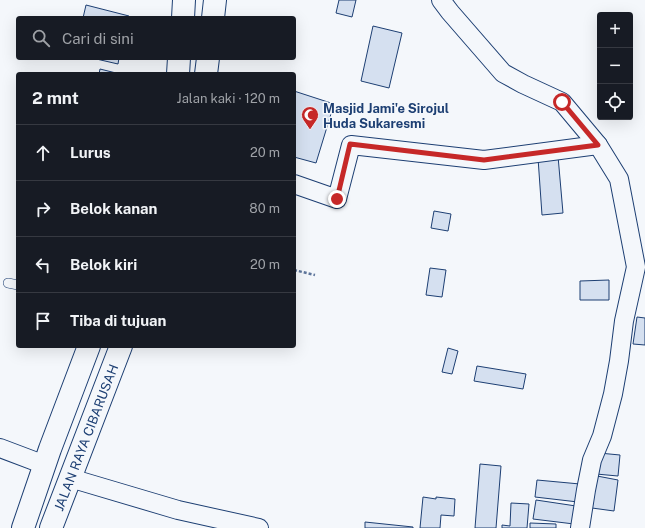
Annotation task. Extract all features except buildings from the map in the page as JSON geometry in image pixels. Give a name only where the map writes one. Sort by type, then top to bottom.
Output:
[{"type":"street","points":[[183,16],[184,0]]},
{"type":"street","points":[[213,16],[215,0]]},
{"type":"street","points":[[441,0],[502,73],[562,102],[598,145],[619,179],[636,267],[624,321],[613,394],[602,436],[592,460],[580,528]]},
{"type":"street","points":[[178,72],[179,60]]},
{"type":"street","points":[[206,72],[208,60]]},
{"type":"street","points":[[296,185],[337,199],[350,144],[484,160],[598,145]]},
{"type":"street","name":"JALAN RAYA CIBARUSAH","points":[[23,528],[88,348]]},
{"type":"street","name":"JALAN RAYA CIBARUSAH","points":[[51,528],[120,348]]},
{"type":"street","points":[[0,448],[45,465]]},
{"type":"street","points":[[70,478],[178,510],[259,528]]},
{"type":"lane","points":[[8,283],[16,285]]},
{"type":"path","points":[[296,270],[315,275]]},
{"type":"place","name":"Masjid Jami'e Sirojul Huda Sukaresmi","points":[[310,130]]},
{"type":"route","points":[[337,199],[350,144],[484,160],[598,145],[562,102]]}]
